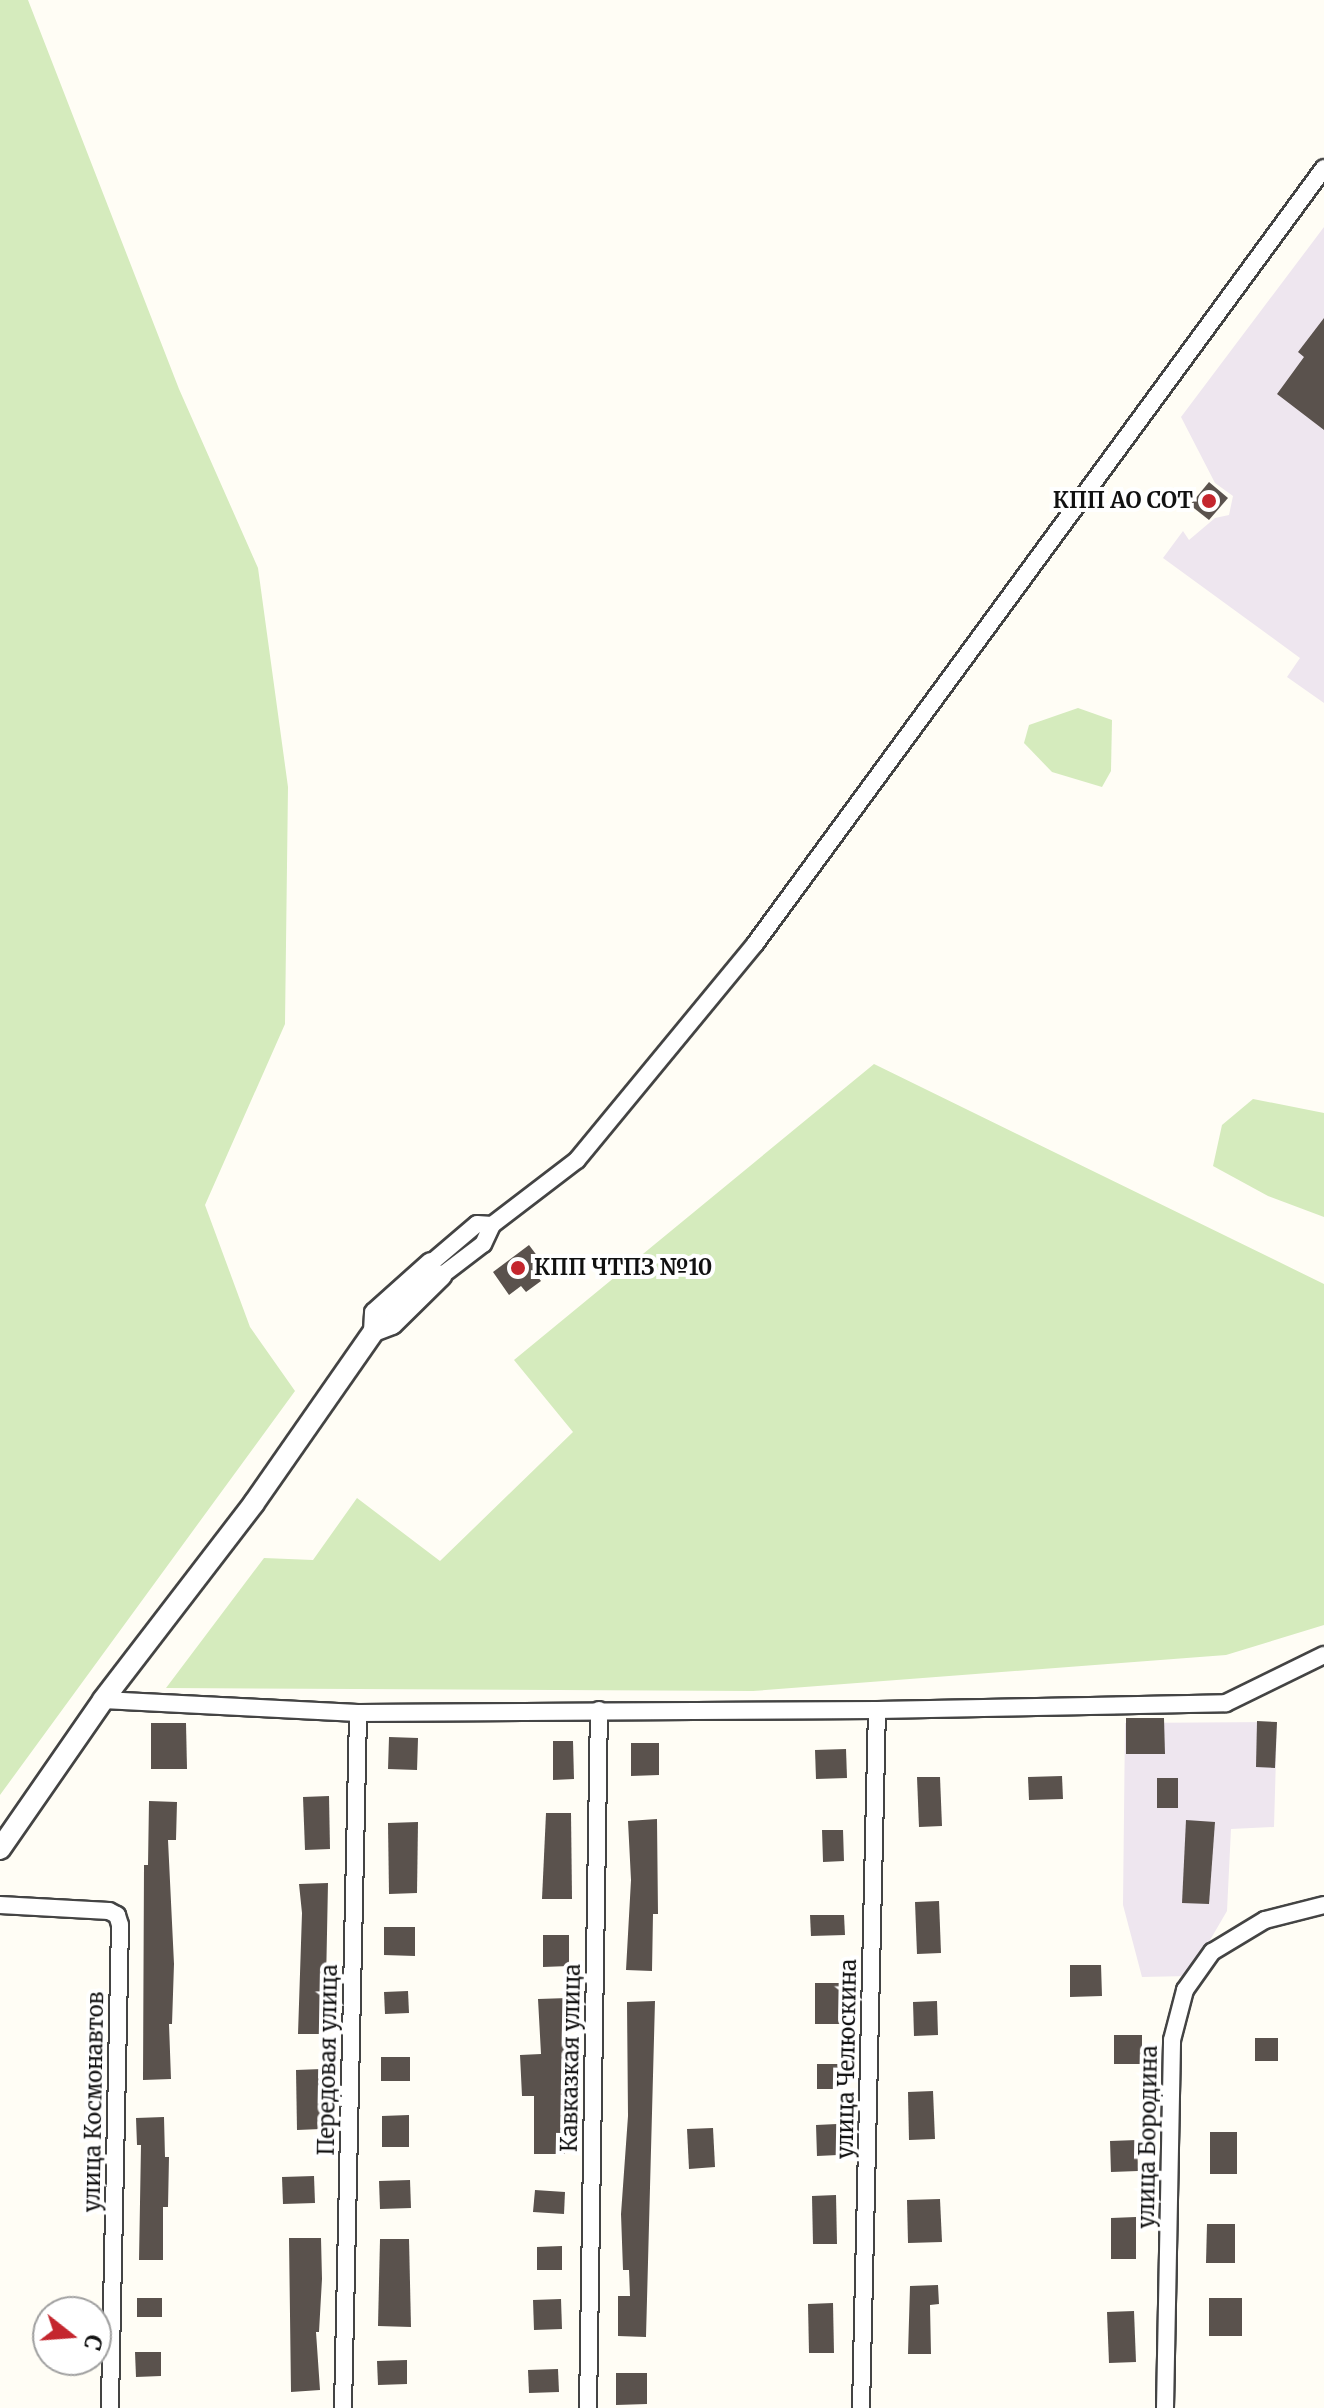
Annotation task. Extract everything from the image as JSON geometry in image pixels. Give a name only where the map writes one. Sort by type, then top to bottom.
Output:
[{"type":"street","points":[[0,1849],[103,1700],[254,1503],[374,1331],[375,1313],[436,1269],[477,1224],[492,1225],[577,1160],[755,944],[1324,168]]},
{"type":"street","points":[[103,1700],[358,1713],[877,1710],[1226,1703],[1324,1655]]},
{"type":"street","name":"Кавказкая улица","points":[[588,2408],[599,1710]]},
{"type":"street","name":"улица Челюскина","points":[[861,2408],[877,1710]]},
{"type":"street","name":"Передовая улица","points":[[343,2408],[358,1713]]},
{"type":"street","name":"улица Космонавтов","points":[[0,1905],[109,1911],[117,1915],[120,1925],[110,2408]]},
{"type":"street","name":"улица Бородина","points":[[1165,2408],[1172,2040],[1185,1990],[1212,1952],[1265,1920],[1324,1905]]},
{"type":"shaded area","points":[[1324,227],[1324,703],[1287,677],[1300,658],[1163,558],[1183,531],[1189,540],[1215,518],[1229,515],[1233,496],[1215,483],[1181,417]]},
{"type":"shaded area","points":[[1277,1722],[1274,1827],[1231,1829],[1227,1911],[1189,1976],[1142,1977],[1123,1905],[1125,1723]]},
{"type":"green space","points":[[0,0],[28,0],[179,389],[258,568],[288,787],[285,1024],[205,1205],[250,1327],[295,1391],[0,1795]]},
{"type":"green space","points":[[1078,708],[1112,720],[1111,771],[1102,787],[1052,772],[1024,743],[1029,725]]},
{"type":"green space","points":[[874,1064],[1324,1284],[1324,1625],[1226,1655],[753,1691],[166,1688],[264,1558],[313,1560],[357,1498],[440,1561],[573,1432],[514,1360]]},
{"type":"green space","points":[[1253,1099],[1324,1113],[1324,1217],[1268,1196],[1213,1166],[1222,1125]]},
{"type":"building","points":[[1324,318],[1324,430],[1277,394],[1304,357],[1298,352]]},
{"type":"building","name":"КПП АО СОТ","points":[[1209,482],[1228,498],[1209,520],[1190,505]]},
{"type":"building","name":"КПП ЧТПЗ №10","points":[[529,1245],[544,1265],[534,1272],[541,1281],[526,1292],[521,1286],[509,1295],[493,1272]]},
{"type":"building","points":[[1126,1718],[1164,1718],[1165,1754],[1126,1754]]},
{"type":"building","points":[[1257,1721],[1277,1722],[1275,1768],[1256,1767]]},
{"type":"building","points":[[151,1723],[186,1723],[187,1769],[151,1769]]},
{"type":"building","points":[[389,1737],[418,1738],[417,1770],[388,1769]]},
{"type":"building","points":[[553,1741],[573,1741],[574,1779],[553,1780]]},
{"type":"building","points":[[631,1743],[659,1743],[659,1775],[631,1776]]},
{"type":"building","points":[[846,1749],[847,1778],[816,1779],[815,1750]]},
{"type":"building","points":[[1062,1776],[1063,1799],[1029,1800],[1028,1777]]},
{"type":"building","points":[[917,1777],[940,1777],[942,1826],[919,1827]]},
{"type":"building","points":[[1157,1778],[1178,1778],[1178,1808],[1157,1808]]},
{"type":"building","points":[[329,1796],[330,1849],[305,1850],[303,1797]]},
{"type":"building","points":[[149,1801],[177,1802],[176,1840],[168,1840],[174,1964],[172,2024],[169,2024],[171,2079],[143,2080],[144,1865],[148,1865]]},
{"type":"building","points":[[546,1813],[571,1813],[572,1899],[542,1899]]},
{"type":"building","points":[[657,1819],[658,1914],[653,1914],[652,1971],[626,1970],[631,1880],[628,1821]]},
{"type":"building","points":[[1186,1820],[1215,1822],[1209,1904],[1182,1903]]},
{"type":"building","points":[[418,1822],[417,1893],[389,1894],[388,1823]]},
{"type":"building","points":[[822,1830],[843,1830],[844,1861],[823,1862]]},
{"type":"building","points":[[328,1883],[325,2034],[298,2034],[302,1913],[299,1884]]},
{"type":"building","points":[[939,1901],[941,1953],[917,1954],[915,1902]]},
{"type":"building","points":[[810,1915],[844,1915],[845,1935],[811,1936]]},
{"type":"building","points":[[384,1927],[415,1927],[415,1956],[384,1955]]},
{"type":"building","points":[[543,1935],[569,1935],[569,1966],[543,1967]]},
{"type":"building","points":[[1070,1965],[1101,1965],[1102,1996],[1070,1997]]},
{"type":"building","points":[[815,1983],[840,1983],[840,2024],[815,2024]]},
{"type":"building","points":[[408,1991],[409,2013],[385,2014],[384,1992]]},
{"type":"building","points":[[568,1998],[571,2095],[564,2095],[565,2154],[534,2154],[534,2096],[522,2096],[520,2055],[541,2054],[538,1999]]},
{"type":"building","points":[[655,2001],[646,2337],[618,2336],[618,2296],[630,2296],[629,2270],[623,2270],[621,2214],[628,2116],[627,2002]]},
{"type":"building","points":[[937,2001],[938,2035],[914,2036],[913,2002]]},
{"type":"building","points":[[1114,2035],[1142,2035],[1142,2064],[1114,2064]]},
{"type":"building","points":[[1255,2038],[1278,2038],[1278,2061],[1255,2061]]},
{"type":"building","points":[[381,2057],[410,2057],[410,2081],[381,2081]]},
{"type":"building","points":[[817,2064],[838,2064],[838,2089],[817,2089]]},
{"type":"building","points":[[322,2069],[321,2129],[297,2130],[296,2070]]},
{"type":"building","points":[[933,2091],[935,2139],[909,2140],[908,2092]]},
{"type":"building","points":[[409,2115],[409,2147],[382,2147],[382,2116]]},
{"type":"building","points":[[164,2117],[165,2157],[169,2157],[168,2207],[163,2207],[163,2260],[139,2260],[141,2145],[137,2145],[136,2118]]},
{"type":"building","points":[[837,2124],[838,2155],[817,2156],[816,2125]]},
{"type":"building","points":[[713,2128],[715,2167],[689,2169],[687,2129]]},
{"type":"building","points":[[1210,2132],[1237,2132],[1237,2174],[1210,2174]]},
{"type":"building","points":[[1137,2140],[1138,2171],[1111,2172],[1110,2141]]},
{"type":"building","points":[[314,2176],[315,2203],[283,2204],[282,2177]]},
{"type":"building","points":[[410,2180],[411,2208],[380,2209],[379,2181]]},
{"type":"building","points":[[535,2190],[565,2192],[564,2214],[533,2212]]},
{"type":"building","points":[[836,2195],[837,2244],[813,2244],[812,2196]]},
{"type":"building","points":[[940,2199],[942,2242],[908,2243],[907,2200]]},
{"type":"building","points":[[1136,2217],[1136,2259],[1111,2259],[1111,2218]]},
{"type":"building","points":[[1207,2224],[1235,2224],[1235,2263],[1206,2263]]},
{"type":"building","points":[[289,2238],[321,2238],[322,2279],[319,2332],[316,2332],[320,2390],[291,2392]]},
{"type":"building","points":[[380,2239],[409,2239],[411,2327],[378,2326]]},
{"type":"building","points":[[562,2246],[562,2270],[537,2270],[537,2247]]},
{"type":"building","points":[[938,2285],[939,2304],[930,2305],[931,2354],[908,2354],[910,2286]]},
{"type":"building","points":[[137,2298],[162,2298],[162,2317],[137,2317]]},
{"type":"building","points":[[1209,2298],[1242,2298],[1242,2336],[1209,2336]]},
{"type":"building","points":[[561,2299],[562,2329],[534,2330],[533,2300]]},
{"type":"building","points":[[833,2303],[834,2353],[809,2353],[808,2304]]},
{"type":"building","points":[[1134,2311],[1136,2362],[1109,2363],[1107,2312]]},
{"type":"building","points":[[135,2352],[161,2352],[161,2376],[136,2377]]},
{"type":"building","points":[[407,2360],[407,2384],[378,2385],[377,2361]]},
{"type":"building","points":[[558,2369],[559,2392],[529,2393],[528,2370]]},
{"type":"building","points":[[616,2373],[647,2373],[647,2404],[616,2405]]},
{"type":"place","name":"КПП АО СОТ","points":[[1209,501]]},
{"type":"place","name":"КПП ЧТПЗ №10","points":[[518,1268]]}]
